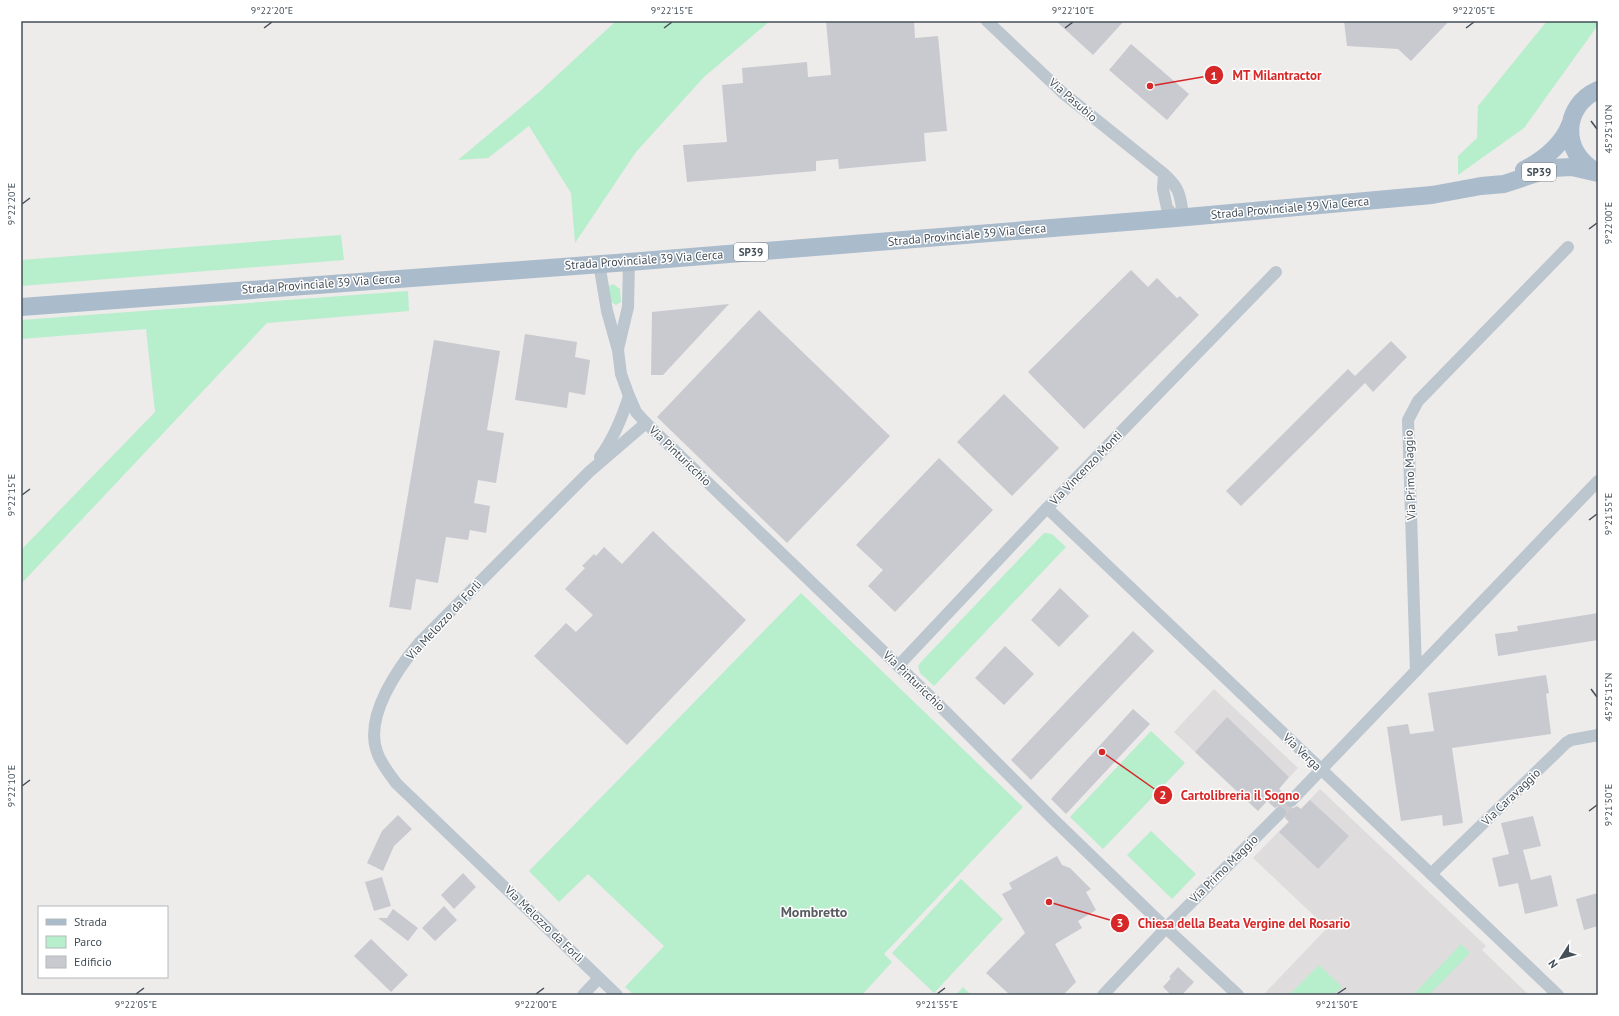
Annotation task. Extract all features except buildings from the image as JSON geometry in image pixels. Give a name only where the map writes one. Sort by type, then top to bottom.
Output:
[{"type":"main road","name":"Strada Provinciale 39 Via Cerca","points":[[1481,186],[1517,174],[1532,166],[1555,147],[1568,132],[1575,111],[1585,97],[1598,90]]},
{"type":"main road","points":[[1570,125],[1570,136],[1575,153],[1587,166],[1598,173]]},
{"type":"main road","name":"Strada Provinciale 39 Via Cerca","points":[[21,307],[629,262],[1176,218],[1432,195],[1481,186],[1504,184],[1552,168],[1572,167],[1598,173]]},
{"type":"street","name":"Via Pasubio","points":[[987,21],[1063,93],[1164,174],[1163,189],[1167,208],[1176,218]]},
{"type":"street","name":"Via Primo Maggio","points":[[1416,671],[1408,420],[1418,401],[1568,247]]},
{"type":"street","points":[[618,350],[628,307],[629,262]]},
{"type":"street","points":[[599,264],[607,311],[618,350]]},
{"type":"street","name":"Via Vincenzo Monti","points":[[898,666],[1047,508],[1276,272]]},
{"type":"street","name":"Via Pinturicchio","points":[[618,350],[621,374],[628,396],[636,412],[646,423],[898,666],[1166,928],[1238,995]]},
{"type":"street","points":[[589,472],[606,448],[621,420],[628,396]]},
{"type":"street","name":"Via Melozzo da Forlì","points":[[618,995],[396,783],[383,765],[376,751],[375,729],[380,705],[391,680],[407,657],[420,642],[589,472],[646,423]]},
{"type":"street","points":[[1292,801],[1598,481]]},
{"type":"street","name":"Via Verga","points":[[1047,508],[1558,995]]},
{"type":"street","name":"Via Caravaggio","points":[[1431,874],[1566,743],[1576,738],[1598,734]]},
{"type":"street","name":"Via Primo Maggio","points":[[1103,995],[1166,928],[1280,813]]},
{"type":"street","points":[[583,995],[599,978]]},
{"type":"shaded area","points":[[1214,689],[1298,768],[1258,811],[1174,732]]},
{"type":"shaded area","points":[[1320,789],[1486,946],[1482,950],[1529,995],[1263,995],[1327,928],[1253,858]]},
{"type":"green space","points":[[616,21],[770,21],[704,77],[636,152],[575,243],[571,193],[529,126],[488,158],[458,160],[538,93]]},
{"type":"green space","points":[[1547,21],[1598,21],[1598,25],[1524,128],[1458,175],[1458,156],[1477,138],[1478,106]]},
{"type":"green space","points":[[341,235],[344,260],[21,286],[21,260]]},
{"type":"green space","points":[[613,284],[620,289],[621,302],[616,305],[611,302],[609,294],[609,286]]},
{"type":"green space","points":[[408,291],[409,311],[267,323],[21,584],[21,550],[155,412],[146,329],[21,339],[21,320]]},
{"type":"green space","points":[[1044,533],[1052,534],[1066,547],[934,686],[920,673],[918,666],[920,663]]},
{"type":"green space","points":[[801,593],[1023,807],[884,954],[892,962],[862,995],[634,995],[625,987],[664,946],[588,874],[559,902],[529,871]]},
{"type":"green space","points":[[1151,731],[1185,763],[1103,849],[1070,817]]},
{"type":"green space","points":[[1151,831],[1196,874],[1172,899],[1127,855]]},
{"type":"green space","points":[[961,879],[1003,919],[934,993],[892,953]]},
{"type":"green space","points":[[1461,944],[1470,953],[1429,995],[1413,995]]},
{"type":"green space","points":[[1319,965],[1342,987],[1333,995],[1289,995]]},
{"type":"green space","points":[[963,987],[971,995],[956,995]]},
{"type":"tunnel","points":[[1280,813],[1291,801]]},
{"type":"place","name":"MT Milantractor","points":[[1150,86]]},
{"type":"place","name":"Cartolibreria il Sogno","points":[[1102,752]]},
{"type":"place","name":"Chiesa della Beata Vergine del Rosario","points":[[1049,902]]},
{"type":"district","name":"Mombretto","points":[[814,912]]}]
